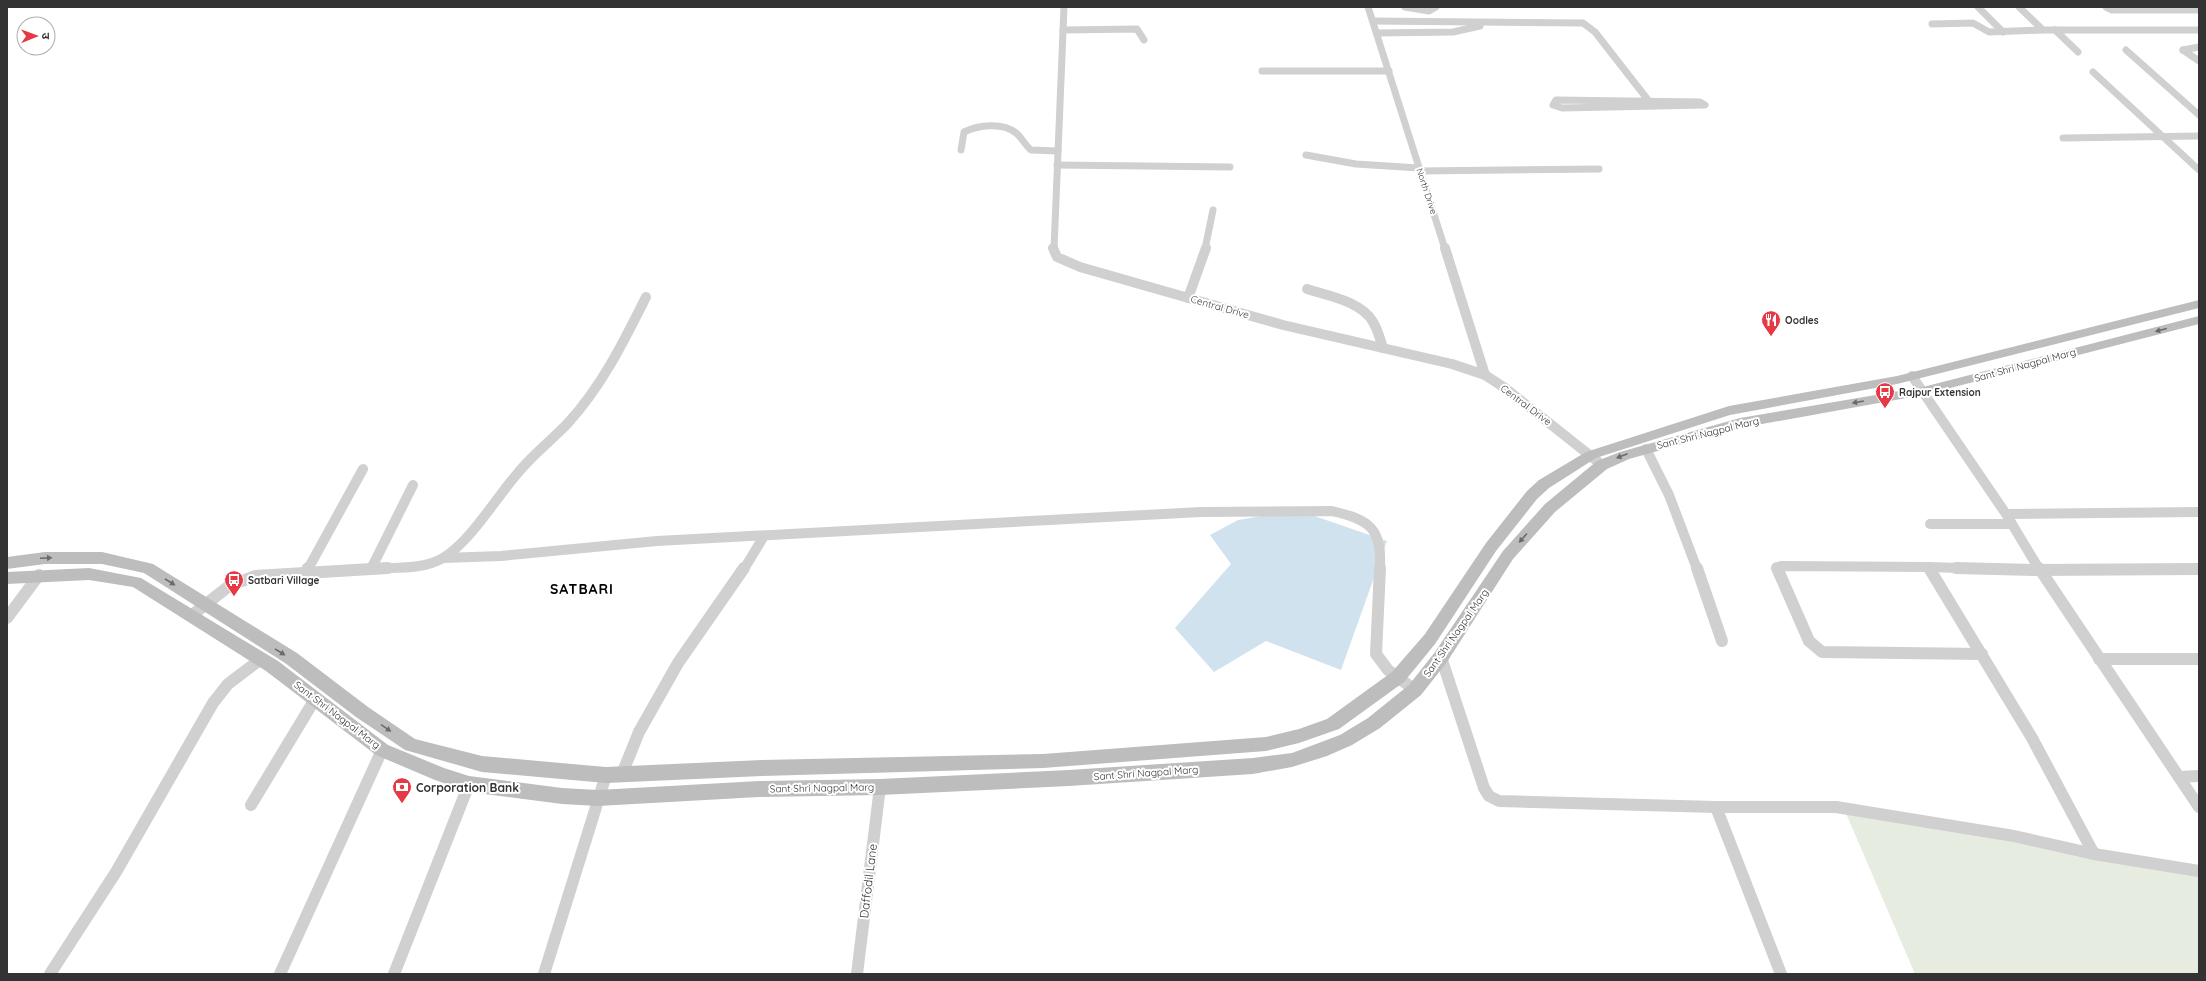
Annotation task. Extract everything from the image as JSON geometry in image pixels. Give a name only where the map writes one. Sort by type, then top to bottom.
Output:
[{"type":"main road","name":"Sant Shri Nagpal Marg","points":[[7,563],[45,558],[102,558],[148,568],[291,658],[362,712],[411,745],[482,764],[606,775],[762,768],[1043,761],[1266,744],[1299,736],[1333,724],[1398,677],[1430,639],[1491,546],[1532,495],[1544,484],[1596,460],[1729,411],[1912,376],[2199,304]]},
{"type":"main road","name":"Sant Shri Nagpal Marg","points":[[7,578],[39,575],[89,574],[136,582],[261,659],[382,750],[441,775],[469,784],[562,796],[598,798],[759,788],[880,787],[1069,778],[1253,766],[1292,760],[1321,751],[1346,740],[1374,723],[1415,690],[1441,657],[1508,555],[1596,460],[1625,455],[1740,423],[1923,391],[2199,320]]},
{"type":"street","name":"Central Drive","points":[[1064,7],[1053,247],[1057,256],[1080,267],[1283,325],[1452,364],[1485,376],[1505,388],[1596,460]]},
{"type":"street","name":"North Drive","points":[[1368,7],[1485,376]]},
{"type":"street","points":[[1405,7],[1429,11],[1434,10],[1436,7]]},
{"type":"street","points":[[1978,7],[2003,32]]},
{"type":"street","points":[[2019,7],[2043,30]]},
{"type":"street","points":[[2106,7],[2112,10],[2199,10]]},
{"type":"street","points":[[1373,21],[1583,23],[1595,32],[1648,100],[1700,102],[1706,105],[1673,108],[1562,108],[1555,106],[1553,102],[1556,100],[1648,100]]},
{"type":"street","points":[[1932,24],[1973,23],[1988,31],[2003,32],[2043,30],[2199,30]]},
{"type":"street","points":[[1377,33],[1453,32],[1476,26],[1537,26]]},
{"type":"street","points":[[1063,30],[1137,29],[1140,31],[1144,40]]},
{"type":"street","points":[[2054,30],[2078,52]]},
{"type":"street","points":[[2199,47],[2182,50],[2199,61]]},
{"type":"street","points":[[2126,50],[2199,115]]},
{"type":"street","points":[[1262,71],[1389,71]]},
{"type":"street","points":[[2093,72],[2199,170]]},
{"type":"street","points":[[961,150],[964,132],[972,128],[991,128],[1010,130],[1030,150],[1058,151]]},
{"type":"street","points":[[2063,138],[2199,136]]},
{"type":"street","points":[[1306,155],[1356,164],[1420,169],[1599,169]]},
{"type":"street","points":[[1057,165],[1230,167]]},
{"type":"street","points":[[1188,298],[1209,236],[1213,210]]},
{"type":"street","points":[[1307,289],[1363,311],[1370,317],[1376,326],[1383,348]]},
{"type":"street","points":[[443,558],[463,540],[492,507],[532,456],[569,422],[587,399],[618,354],[646,297]]},
{"type":"street","points":[[1912,376],[2006,514],[2040,570],[2199,807]]},
{"type":"street","points":[[1646,449],[1660,475],[1689,542],[1722,641]]},
{"type":"street","points":[[306,572],[363,469]]},
{"type":"street","points":[[371,569],[412,485]]},
{"type":"street","points":[[191,616],[229,586],[247,578],[306,572],[424,565],[443,558],[501,556],[657,541],[1164,513],[1337,512],[1360,520],[1371,527],[1378,536],[1380,552],[1376,654],[1380,662],[1415,690]]},
{"type":"street","points":[[2006,514],[2199,512]]},
{"type":"street","points":[[1930,524],[2012,524]]},
{"type":"street","points":[[622,774],[639,732],[678,663],[730,591],[764,536]]},
{"type":"street","points":[[1982,654],[1822,652],[1809,642],[1777,568],[1782,566],[1929,567],[2040,570],[2199,569]]},
{"type":"street","points":[[1929,567],[2032,738],[2094,854]]},
{"type":"street","points":[[7,618],[39,575]]},
{"type":"street","points":[[1441,657],[1484,788],[1494,800],[1716,807],[1796,806],[1867,811],[2014,836],[2094,854],[2199,871]]},
{"type":"street","points":[[50,974],[120,866],[213,703],[228,684],[261,659]]},
{"type":"street","points":[[2099,659],[2199,660]]},
{"type":"street","points":[[251,805],[315,699]]},
{"type":"street","points":[[280,974],[382,750]]},
{"type":"street","points":[[544,974],[606,775]]},
{"type":"street","points":[[2179,777],[2199,776]]},
{"type":"street","points":[[394,974],[469,784]]},
{"type":"street","name":"Daffodil Lane","points":[[856,974],[880,787]]},
{"type":"street","points":[[1716,807],[1781,974]]},
{"type":"shaded area","points":[[1845,811],[2199,875],[2199,974],[1915,974]]},
{"type":"water","points":[[1297,510],[1387,541],[1341,670],[1266,641],[1214,672],[1175,628],[1231,564],[1210,535],[1238,520]]},
{"type":"place","name":"Oodles","points":[[1771,337]]},
{"type":"place","name":"Rajpur Extension","points":[[1885,409]]},
{"type":"place","name":"Satbari Village","points":[[234,597]]},
{"type":"place","name":"Corporation Bank","points":[[402,804]]},
{"type":"district","name":"SATBARI","points":[[582,589]]}]
